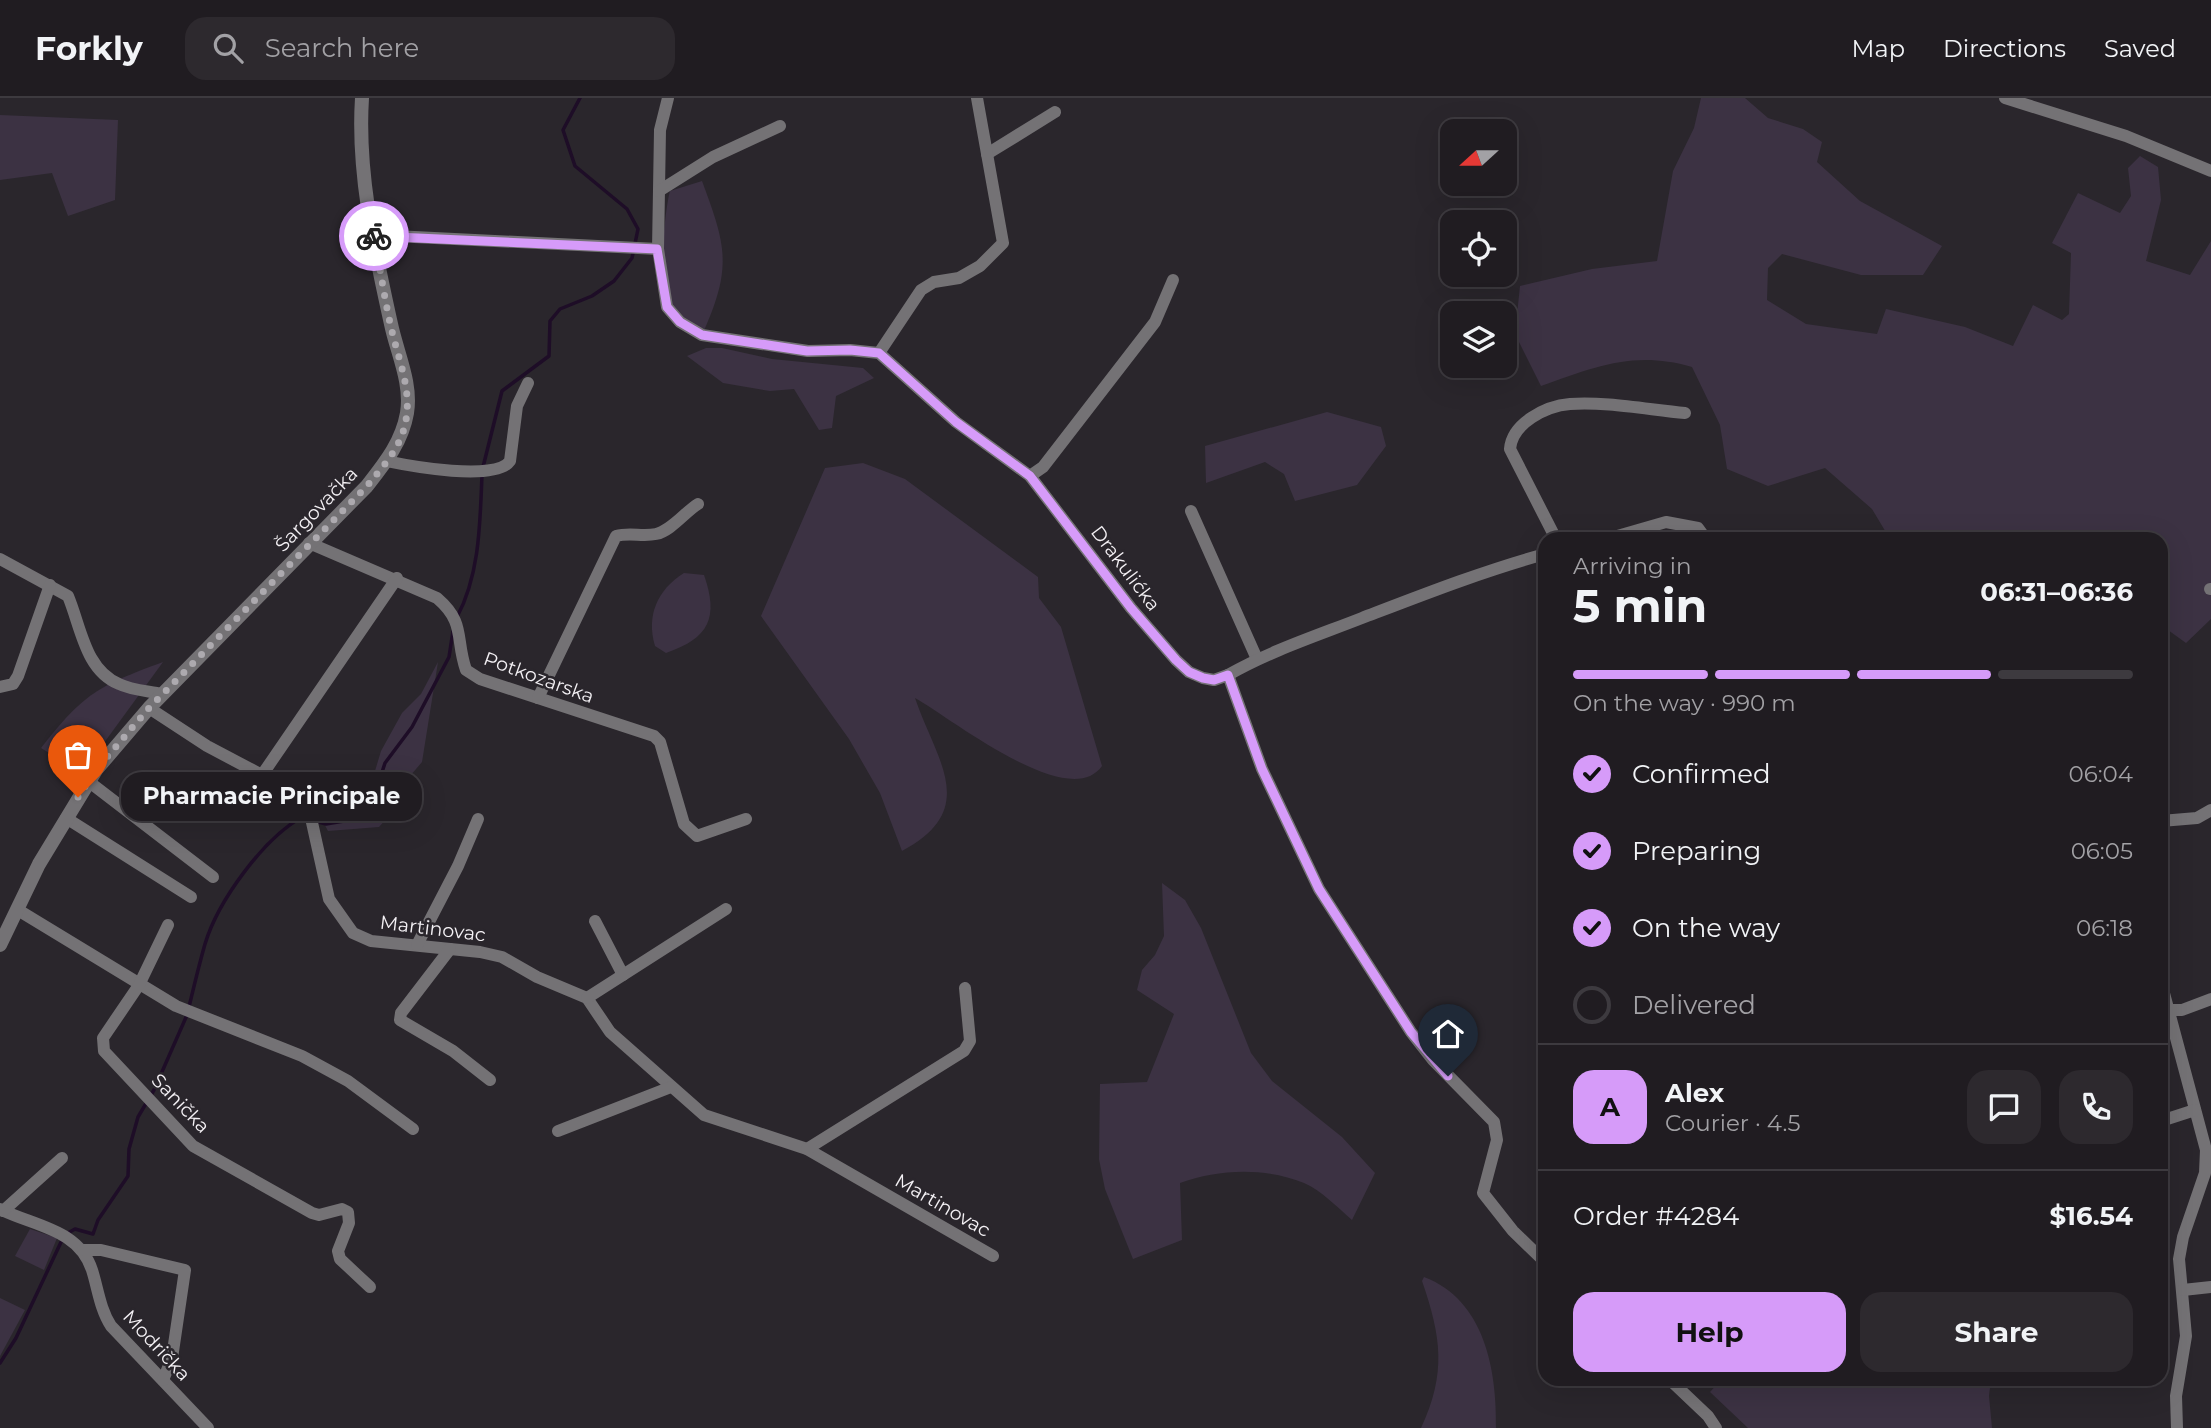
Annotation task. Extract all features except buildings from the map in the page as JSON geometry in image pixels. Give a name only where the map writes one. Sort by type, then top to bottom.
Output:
[{"type":"street","name":"Šargovačka","points":[[0,945],[88,781],[162,694],[367,486],[402,434],[408,410],[407,386],[391,326],[374,235],[360,134],[362,98]]},
{"type":"street","points":[[668,98],[660,130],[657,249],[667,307],[680,322],[702,335],[807,351],[850,350],[879,353],[921,290],[934,282],[959,278],[980,266],[1003,243],[977,98]]},
{"type":"street","points":[[2005,98],[2126,136],[2211,171]]},
{"type":"street","points":[[987,154],[1055,112]]},
{"type":"street","points":[[659,191],[713,157],[780,126]]},
{"type":"street","points":[[374,235],[657,249]]},
{"type":"street","points":[[1030,476],[1043,467],[1155,323],[1173,280]]},
{"type":"street","name":"Drakulićka","points":[[879,353],[956,422],[1030,476],[1131,608],[1189,672],[1214,680],[1228,675]]},
{"type":"street","points":[[386,461],[424,469],[478,471],[507,466],[510,461],[515,416],[528,383]]},
{"type":"street","points":[[1552,532],[1510,449],[1512,435],[1524,421],[1568,404],[1685,413]]},
{"type":"street","points":[[538,698],[616,536],[664,531],[698,504]]},
{"type":"street","points":[[1191,511],[1257,659]]},
{"type":"street","points":[[1631,532],[1666,522],[1698,528],[1701,532]]},
{"type":"street","name":"Potkozarska","points":[[309,543],[437,598],[452,611],[459,627],[466,670],[480,679],[654,736],[660,742],[684,824],[690,832],[698,836],[746,819]]},
{"type":"street","points":[[1538,556],[1491,569],[1257,659],[1228,675],[1262,769],[1319,889],[1411,1032],[1433,1060],[1494,1122],[1497,1140],[1483,1193],[1513,1231],[1538,1255]]},
{"type":"street","points":[[0,559],[68,596],[88,654],[102,674],[120,685],[162,694]]},
{"type":"street","points":[[262,775],[397,579]]},
{"type":"street","points":[[0,687],[13,684],[18,676],[50,585]]},
{"type":"street","name":"Martinovac","points":[[149,708],[207,747],[294,792],[309,809],[322,878],[329,899],[353,933],[371,941],[502,957],[537,977],[587,998],[610,1032],[704,1115],[807,1149],[993,1256]]},
{"type":"street","points":[[88,781],[213,877]]},
{"type":"street","points":[[2168,820],[2197,818],[2211,810]]},
{"type":"street","points":[[66,818],[191,897]]},
{"type":"street","points":[[417,945],[458,866],[478,819]]},
{"type":"street","points":[[587,998],[726,909]]},
{"type":"street","points":[[18,910],[176,1006],[302,1056],[348,1081],[413,1129]]},
{"type":"street","points":[[594,921],[624,975]]},
{"type":"street","name":"Sanička","points":[[168,925],[139,985],[102,1044],[107,1056],[200,1151],[251,1176],[306,1210],[319,1214],[342,1209],[348,1212],[349,1223],[338,1251],[340,1259],[370,1287]]},
{"type":"street","points":[[450,949],[401,1013],[401,1020],[453,1051],[490,1080]]},
{"type":"street","points":[[807,1149],[964,1051],[970,1041],[965,988]]},
{"type":"street","points":[[2169,1010],[2182,1010],[2211,999]]},
{"type":"street","points":[[2168,1006],[2206,1150],[2206,1163],[2180,1247],[2186,1336],[2176,1396],[2177,1428]]},
{"type":"street","points":[[558,1131],[671,1087]]},
{"type":"street","points":[[2168,1119],[2195,1110]]},
{"type":"street","points":[[2,1210],[62,1158]]},
{"type":"street","name":"Modrička","points":[[2,1210],[58,1232],[71,1239],[83,1251],[108,1321],[208,1428]]},
{"type":"street","points":[[83,1251],[101,1250],[185,1270],[172,1358],[163,1380]]},
{"type":"street","points":[[2183,1290],[2211,1287]]},
{"type":"street","points":[[1676,1386],[1708,1416],[1716,1428]]},
{"type":"shaded area","points":[[1701,98],[1745,98],[1768,118],[1803,129],[1822,142],[1817,162],[1860,201],[1942,246],[1923,275],[1861,275],[1782,254],[1768,268],[1767,300],[1806,324],[1877,334],[1886,309],[1965,327],[2013,346],[2033,305],[2062,320],[2069,314],[2071,253],[2052,243],[2078,193],[2120,213],[2131,196],[2128,168],[2140,156],[2158,167],[2161,200],[2146,261],[2190,275],[2211,241],[2211,619],[2186,643],[2168,630],[2168,532],[1886,532],[1872,509],[1825,468],[1768,486],[1727,469],[1720,425],[1692,367],[1652,360],[1615,363],[1541,386],[1517,338],[1520,286],[1592,269],[1657,261],[1673,171],[1694,128]]},
{"type":"shaded area","points":[[0,115],[118,120],[115,200],[68,216],[52,173],[0,180]]},
{"type":"shaded area","points":[[702,181],[717,224],[723,258],[718,292],[702,335],[684,322],[669,305],[663,290],[662,271],[670,191]]},
{"type":"shaded area","points":[[706,348],[722,348],[772,359],[863,368],[874,378],[836,396],[832,428],[819,430],[794,389],[770,391],[723,383],[687,356]]},
{"type":"shaded area","points":[[1327,412],[1381,427],[1386,446],[1357,485],[1295,501],[1284,474],[1265,462],[1206,483],[1205,446]]},
{"type":"shaded area","points":[[863,463],[905,479],[1038,577],[1039,598],[1061,627],[1102,766],[1086,777],[1064,778],[1038,770],[981,741],[915,698],[941,763],[946,782],[946,800],[940,818],[926,835],[902,851],[880,793],[849,739],[761,616],[825,468]]},
{"type":"shaded area","points":[[684,573],[704,575],[710,615],[701,633],[692,641],[666,653],[655,646],[653,614],[667,587]]},
{"type":"shaded area","points":[[163,662],[82,773],[41,748],[69,715],[94,693]]},
{"type":"shaded area","points":[[438,662],[422,762],[410,776],[396,808],[379,827],[328,831],[307,791],[343,796],[363,785],[375,771],[381,751],[402,713],[421,694]]},
{"type":"shaded area","points":[[1162,883],[1185,900],[1201,928],[1251,1053],[1272,1081],[1342,1137],[1375,1173],[1352,1220],[1317,1190],[1289,1178],[1258,1172],[1210,1175],[1180,1183],[1182,1240],[1133,1259],[1105,1189],[1099,1159],[1100,1084],[1147,1082],[1174,1014],[1137,990],[1142,970],[1155,955],[1164,936]]},
{"type":"shaded area","points":[[30,1229],[57,1238],[44,1270],[15,1256]]},
{"type":"shaded area","points":[[1424,1277],[1445,1288],[1461,1302],[1474,1320],[1490,1361],[1496,1428],[1421,1428],[1435,1390],[1438,1372],[1437,1337],[1422,1281]]},
{"type":"shaded area","points":[[0,1298],[25,1310],[0,1356]]},
{"type":"shaded area","points":[[1716,1386],[1990,1386],[1992,1428],[1748,1428],[1710,1392]]},
{"type":"waterway","points":[[483,467],[502,391],[549,356],[550,321],[560,309],[592,296],[614,281],[632,258],[638,229],[627,209],[575,166],[563,130],[580,98]]},
{"type":"waterway","points":[[457,617],[465,600],[474,566],[482,475]]},
{"type":"waterway","points":[[315,821],[326,824],[356,819],[372,803],[385,763],[412,727],[449,657],[453,631]]},
{"type":"waterway","points":[[189,1007],[211,927],[231,891],[272,840],[302,817],[307,818]]},
{"type":"waterway","points":[[66,1234],[75,1229],[93,1234],[98,1220],[128,1176],[129,1149],[138,1117],[154,1090],[187,1015]]},
{"type":"waterway","points":[[0,1363],[16,1338],[62,1240]]},
{"type":"way so far","points":[[78,797],[96,770],[149,708],[367,486],[390,457],[402,434],[408,410],[407,386],[391,326],[374,236]]},
{"type":"place","name":"Pharmacie Principale","points":[[78,797]]},
{"type":"route","points":[[374,236],[657,249],[667,307],[680,322],[702,335],[807,351],[850,350],[879,353],[956,422],[1030,476],[1131,608],[1189,672],[1214,680],[1228,675],[1262,769],[1319,889],[1411,1032],[1448,1076]]}]
